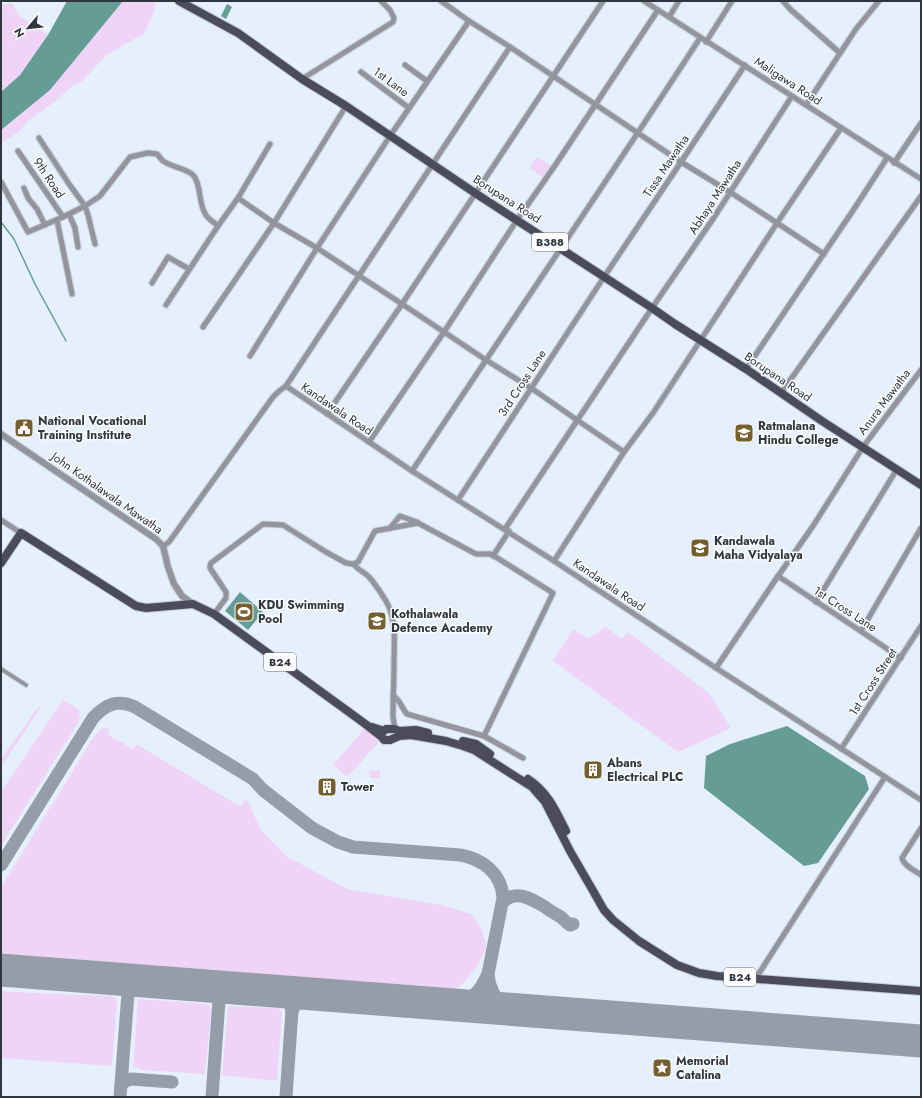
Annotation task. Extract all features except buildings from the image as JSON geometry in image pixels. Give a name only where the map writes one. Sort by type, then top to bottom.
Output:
[{"type":"main road","name":"Borupana Road","points":[[179,1],[190,3],[238,33],[302,79],[346,106],[475,193],[921,485]]},
{"type":"main road","points":[[1,562],[21,533],[136,606],[146,608],[193,604]]},
{"type":"main road","name":"B24","points":[[193,604],[214,614],[364,723],[384,732],[384,740],[390,740],[398,732],[446,741],[463,746],[474,750],[532,787],[545,802],[570,851],[604,910],[613,920],[638,941],[678,965],[699,973],[717,976],[921,991]]},
{"type":"street","points":[[302,79],[393,22],[394,18],[390,10],[381,1]]},
{"type":"street","points":[[441,1],[681,162],[730,192],[824,254]]},
{"type":"street","points":[[327,414],[402,304],[603,1]]},
{"type":"street","name":"Maligawa Road","points":[[644,1],[921,179]]},
{"type":"street","points":[[669,17],[679,1]]},
{"type":"street","points":[[706,42],[732,1]]},
{"type":"street","points":[[783,1],[840,53]]},
{"type":"street","points":[[806,105],[856,29],[879,1]]},
{"type":"street","points":[[369,442],[658,10]]},
{"type":"street","points":[[250,356],[317,248],[390,136],[469,21]]},
{"type":"street","points":[[412,471],[700,38]]},
{"type":"street","points":[[163,546],[169,542],[273,398],[286,386],[510,47]]},
{"type":"street","points":[[405,65],[427,82]]},
{"type":"street","name":"Tissa Mawatha","points":[[604,277],[745,65]]},
{"type":"street","name":"1st Lane","points":[[361,72],[410,108]]},
{"type":"street","name":"Abhaya Mawatha","points":[[493,556],[507,530],[577,420],[713,219],[792,96]]},
{"type":"street","points":[[202,326],[274,223],[346,106]]},
{"type":"street","points":[[894,163],[921,123]]},
{"type":"street","points":[[554,561],[624,452],[653,413],[841,128]]},
{"type":"street","points":[[39,138],[68,184],[85,206],[95,244]]},
{"type":"street","points":[[166,305],[238,198],[270,144]]},
{"type":"street","name":"9th Road","points":[[18,151],[63,217]]},
{"type":"street","points":[[1,182],[28,232],[70,214],[100,196],[130,156],[148,153],[157,154],[163,161],[193,175],[197,181],[203,210],[206,217],[218,226]]},
{"type":"street","points":[[746,369],[888,158]]},
{"type":"street","points":[[24,188],[28,198],[37,209],[45,225]]},
{"type":"street","points":[[781,393],[921,196]]},
{"type":"street","points":[[238,198],[274,223],[317,248],[486,360],[531,388],[624,452]]},
{"type":"street","points":[[70,214],[75,228],[78,247]]},
{"type":"street","points":[[56,220],[72,294]]},
{"type":"street","points":[[152,283],[168,257],[189,269]]},
{"type":"street","name":"3rd Cross Lane","points":[[458,500],[604,277]]},
{"type":"street","name":"Anura Mawatha","points":[[716,668],[813,526],[863,447],[921,370]]},
{"type":"street","name":"Kandawala Road","points":[[286,386],[412,471],[507,530],[716,668],[921,800]]},
{"type":"street","name":"John Kothalawala Mawatha","points":[[1,434],[156,539],[163,546],[174,584],[182,596],[193,604]]},
{"type":"street","points":[[816,602],[896,469]]},
{"type":"street","points":[[390,528],[400,516],[418,523],[476,554],[489,554],[493,556],[552,593],[484,736]]},
{"type":"street","points":[[1,520],[21,533]]},
{"type":"street","points":[[214,614],[227,595],[210,568],[211,563],[263,524],[283,525],[320,549],[346,563],[354,564],[360,560],[375,531],[418,523]]},
{"type":"street","points":[[861,631],[921,528]]},
{"type":"street","points":[[354,564],[356,568],[371,580],[386,601],[392,615],[395,636],[393,717],[398,732]]},
{"type":"street","name":"1st Cross Lane","points":[[778,576],[901,658]]},
{"type":"street","name":"1st Cross Street","points":[[842,749],[921,626]]},
{"type":"street","points":[[1,669],[26,685]]},
{"type":"street","points":[[393,696],[397,698],[407,714],[484,736],[523,758]]},
{"type":"street","points":[[384,732],[390,725],[393,717]]},
{"type":"street","points":[[756,978],[886,777]]},
{"type":"street","points":[[921,828],[902,860],[921,875]]},
{"type":"shaded area","points":[[67,1],[123,1],[50,90],[1,130],[1,92],[20,75],[48,35]]},
{"type":"shaded area","points":[[123,1],[156,1],[154,13],[143,34],[108,54],[81,82],[73,85],[57,100],[29,120],[17,133],[1,143],[1,130],[50,90]]},
{"type":"shaded area","points":[[12,3],[18,15],[48,35],[20,75],[1,92],[1,5]]},
{"type":"shaded area","points":[[227,4],[232,7],[226,19],[221,16]]},
{"type":"shaded area","points":[[536,157],[550,165],[543,177],[530,168]]},
{"type":"shaded area","name":"KDU Swimming Pool","points":[[240,592],[263,612],[248,630],[225,611]]},
{"type":"shaded area","points":[[605,627],[622,639],[628,632],[709,693],[731,728],[678,752],[553,661],[573,630],[589,638]]},
{"type":"shaded area","points":[[63,700],[79,710],[80,716],[78,723],[1,846],[1,792]]},
{"type":"shaded area","points":[[39,706],[41,707],[1,767],[1,759]]},
{"type":"shaded area","points":[[787,726],[865,776],[869,789],[818,863],[804,866],[704,788],[706,756],[730,744]]},
{"type":"shaded area","points":[[107,727],[110,728],[107,734],[133,749],[136,744],[241,807],[246,799],[260,829],[286,856],[347,889],[441,905],[471,914],[479,924],[486,945],[485,952],[472,973],[461,985],[453,990],[1,953],[1,887],[95,735],[100,730]]},
{"type":"shaded area","points":[[365,728],[380,739],[380,741],[349,775],[346,776],[334,764]]},
{"type":"shaded area","points":[[371,770],[380,771],[380,779],[370,778],[369,772]]},
{"type":"shaded area","points":[[1,991],[112,996],[115,998],[117,1001],[112,1066],[1,1058]]},
{"type":"shaded area","points":[[138,999],[208,1004],[211,1008],[211,1013],[205,1074],[140,1070],[140,1068],[133,1067]]},
{"type":"shaded area","points":[[228,1006],[278,1008],[282,1013],[277,1079],[274,1081],[222,1075]]},
{"type":"waterway","points":[[1,222],[14,239],[35,284],[66,341]]},
{"type":"taxiway","points":[[1,865],[93,718],[107,706],[123,703],[135,707],[253,779],[263,790],[312,828],[338,842],[353,847],[460,855],[476,860],[490,869],[499,882],[502,889],[503,898],[488,974],[493,992],[498,1000],[507,1006],[521,1010]]},
{"type":"taxiway","points":[[503,902],[513,896],[529,898],[561,917],[570,925],[573,924]]},
{"type":"taxiway","points":[[447,1004],[462,1001],[473,996],[481,988],[488,974]]},
{"type":"taxiway","points":[[120,1097],[129,980]]},
{"type":"taxiway","points":[[212,1097],[220,987]]},
{"type":"taxiway","points":[[274,991],[286,998],[292,1011],[286,1097]]},
{"type":"taxiway","points":[[292,1011],[301,999],[315,994]]},
{"type":"taxiway","points":[[121,1086],[125,1081],[131,1079],[172,1082]]},
{"type":"runway","points":[[1,970],[921,1041]]},
{"type":"place","name":"National Vocational Training Institute","points":[[24,428]]},
{"type":"place","name":"Ratmalana Hindu College","points":[[744,433]]},
{"type":"place","name":"Kandawala Maha Vidyalaya","points":[[700,548]]},
{"type":"place","name":"KDU Swimming Pool","points":[[244,612]]},
{"type":"place","name":"Kothalawala Defence Academy","points":[[377,621]]},
{"type":"place","name":"Abans Electrical PLC","points":[[593,770]]},
{"type":"place","name":"Tower","points":[[327,787]]},
{"type":"place","name":"Memorial Catalina","points":[[662,1068]]}]
